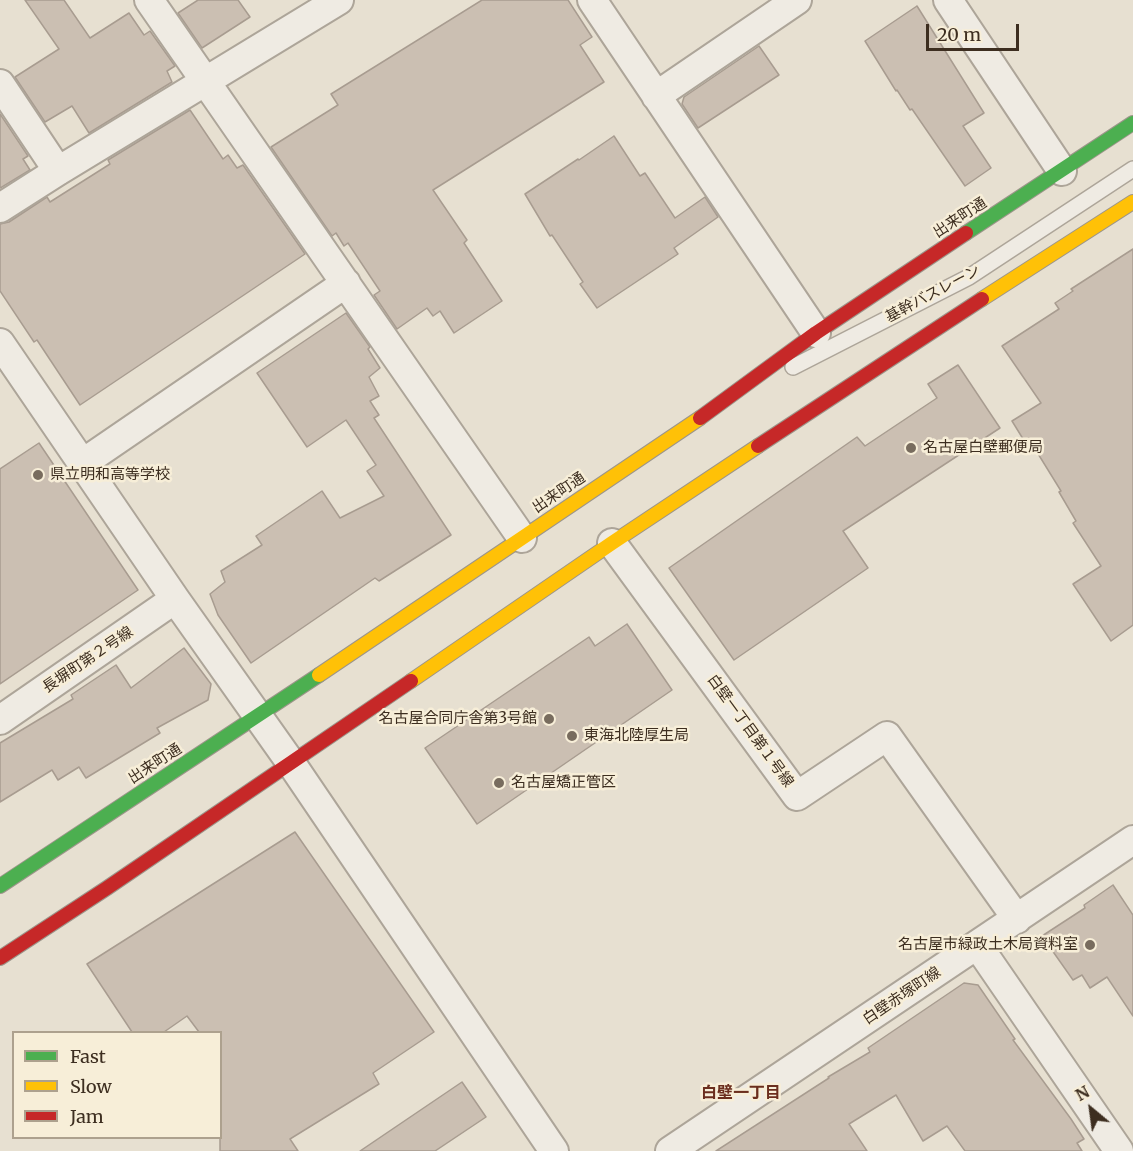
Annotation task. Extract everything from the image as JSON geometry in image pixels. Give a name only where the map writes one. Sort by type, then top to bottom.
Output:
[{"type":"main road","name":"出来町通","points":[[0,886],[257,717],[723,402],[816,333],[1133,123]]},
{"type":"main road","points":[[0,958],[291,763],[612,543],[1133,201]]},
{"type":"street","points":[[149,0],[522,538]]},
{"type":"street","points":[[0,208],[339,0]]},
{"type":"street","points":[[592,0],[816,333]]},
{"type":"street","points":[[656,96],[797,0]]},
{"type":"street","points":[[948,0],[1062,171]]},
{"type":"street","points":[[0,84],[58,171]]},
{"type":"street","points":[[83,464],[345,283]]},
{"type":"street","points":[[0,343],[291,763],[554,1151]]},
{"type":"street","name":"白壁一丁目第１号線","points":[[612,543],[797,796],[887,736],[1017,919]]},
{"type":"street","name":"長塀町第２号線","points":[[0,720],[176,600]]},
{"type":"street","name":"白壁赤塚町線","points":[[670,1151],[1133,840]]},
{"type":"street","points":[[978,946],[1119,1151]]},
{"type":"lane","name":"基幹バスレーン","points":[[723,402],[969,277],[1133,169]]},
{"type":"lane","points":[[1083,232],[1133,191]]},
{"type":"building","points":[[25,0],[64,0],[90,38],[129,13],[144,35],[150,31],[175,66],[167,71],[172,82],[89,133],[72,106],[45,122],[15,77],[59,49]]},
{"type":"building","points":[[198,0],[238,0],[250,17],[202,48],[178,13]]},
{"type":"building","points":[[482,0],[568,0],[592,37],[580,45],[604,82],[433,190],[467,240],[464,243],[502,301],[454,333],[440,311],[433,316],[427,308],[397,329],[374,295],[380,291],[348,243],[344,246],[336,233],[332,236],[271,147],[338,105],[331,94]]},
{"type":"building","points":[[917,6],[984,113],[963,126],[991,168],[965,186],[912,109],[910,110],[896,91],[865,41]]},
{"type":"building","points":[[759,46],[779,75],[698,128],[682,104],[684,97]]},
{"type":"building","points":[[190,110],[223,159],[228,155],[237,168],[243,165],[305,254],[80,405],[37,340],[34,342],[0,291],[0,224],[9,222],[47,197],[50,202],[110,164],[108,160]]},
{"type":"building","points":[[0,114],[28,156],[23,159],[30,170],[0,188]]},
{"type":"building","points":[[614,136],[640,176],[645,173],[675,218],[705,197],[718,217],[674,248],[678,254],[597,308],[580,284],[583,282],[552,235],[550,236],[525,194]]},
{"type":"building","points":[[1133,249],[1133,625],[1111,641],[1073,584],[1101,566],[1073,523],[1076,521],[1059,492],[1061,491],[1032,444],[1028,447],[1012,421],[1041,403],[1002,346],[1059,309],[1055,303],[1073,291],[1071,289]]},
{"type":"building","points":[[346,313],[370,347],[368,349],[380,368],[369,377],[379,396],[370,401],[379,415],[374,418],[451,535],[379,581],[375,578],[251,663],[218,615],[210,594],[225,582],[221,571],[262,545],[256,536],[322,491],[340,518],[384,496],[367,471],[376,465],[346,420],[307,447],[257,373]]},
{"type":"building","points":[[958,365],[1000,428],[843,531],[868,568],[734,660],[669,568],[857,437],[865,446],[937,398],[928,384]]},
{"type":"building","name":"県立明和高等学校","points":[[39,443],[138,590],[0,684],[0,469]]},
{"type":"building","name":"名古屋合同庁舎第3号館","points":[[627,624],[672,690],[477,824],[425,748],[589,637],[595,646]]},
{"type":"building","points":[[184,648],[211,684],[208,700],[157,728],[160,733],[86,778],[79,767],[58,780],[52,770],[0,802],[0,743],[73,699],[71,695],[116,665],[131,688]]},
{"type":"building","points":[[295,832],[434,1032],[373,1073],[379,1084],[290,1139],[298,1151],[220,1151],[222,1031],[198,1031],[187,1016],[165,1031],[131,1031],[87,964]]},
{"type":"building","name":"名古屋市緑政土木局資料室","points":[[1113,885],[1133,915],[1133,1016],[1107,977],[1090,988],[1082,975],[1073,980],[1042,936],[1085,908],[1084,905]]},
{"type":"building","points":[[964,983],[978,985],[1015,1039],[1013,1040],[1084,1139],[1077,1143],[1082,1151],[965,1151],[947,1126],[923,1141],[896,1095],[849,1124],[867,1151],[716,1151],[870,1052],[868,1048]]},
{"type":"building","points":[[462,1082],[486,1117],[435,1151],[360,1151]]},
{"type":"traffic: fast","points":[[966,233],[1133,123]]},
{"type":"traffic: fast","points":[[0,886],[319,675]]},
{"type":"traffic: slow","points":[[982,299],[1133,202]]},
{"type":"traffic: slow","points":[[319,675],[700,418]]},
{"type":"traffic: slow","points":[[411,681],[758,446]]},
{"type":"traffic: jam","points":[[700,418],[816,333],[966,233]]},
{"type":"traffic: jam","points":[[758,446],[982,299]]},
{"type":"traffic: jam","points":[[0,958],[411,681]]},
{"type":"place","name":"名古屋白壁郵便局","points":[[911,448]]},
{"type":"place","name":"県立明和高等学校","points":[[38,475]]},
{"type":"place","name":"名古屋合同庁舎第3号館","points":[[549,719]]},
{"type":"place","name":"東海北陸厚生局","points":[[572,736]]},
{"type":"place","name":"名古屋矯正管区","points":[[499,783]]},
{"type":"place","name":"名古屋市緑政土木局資料室","points":[[1090,945]]},
{"type":"district","name":"白壁一丁目","points":[[741,1093]]}]
